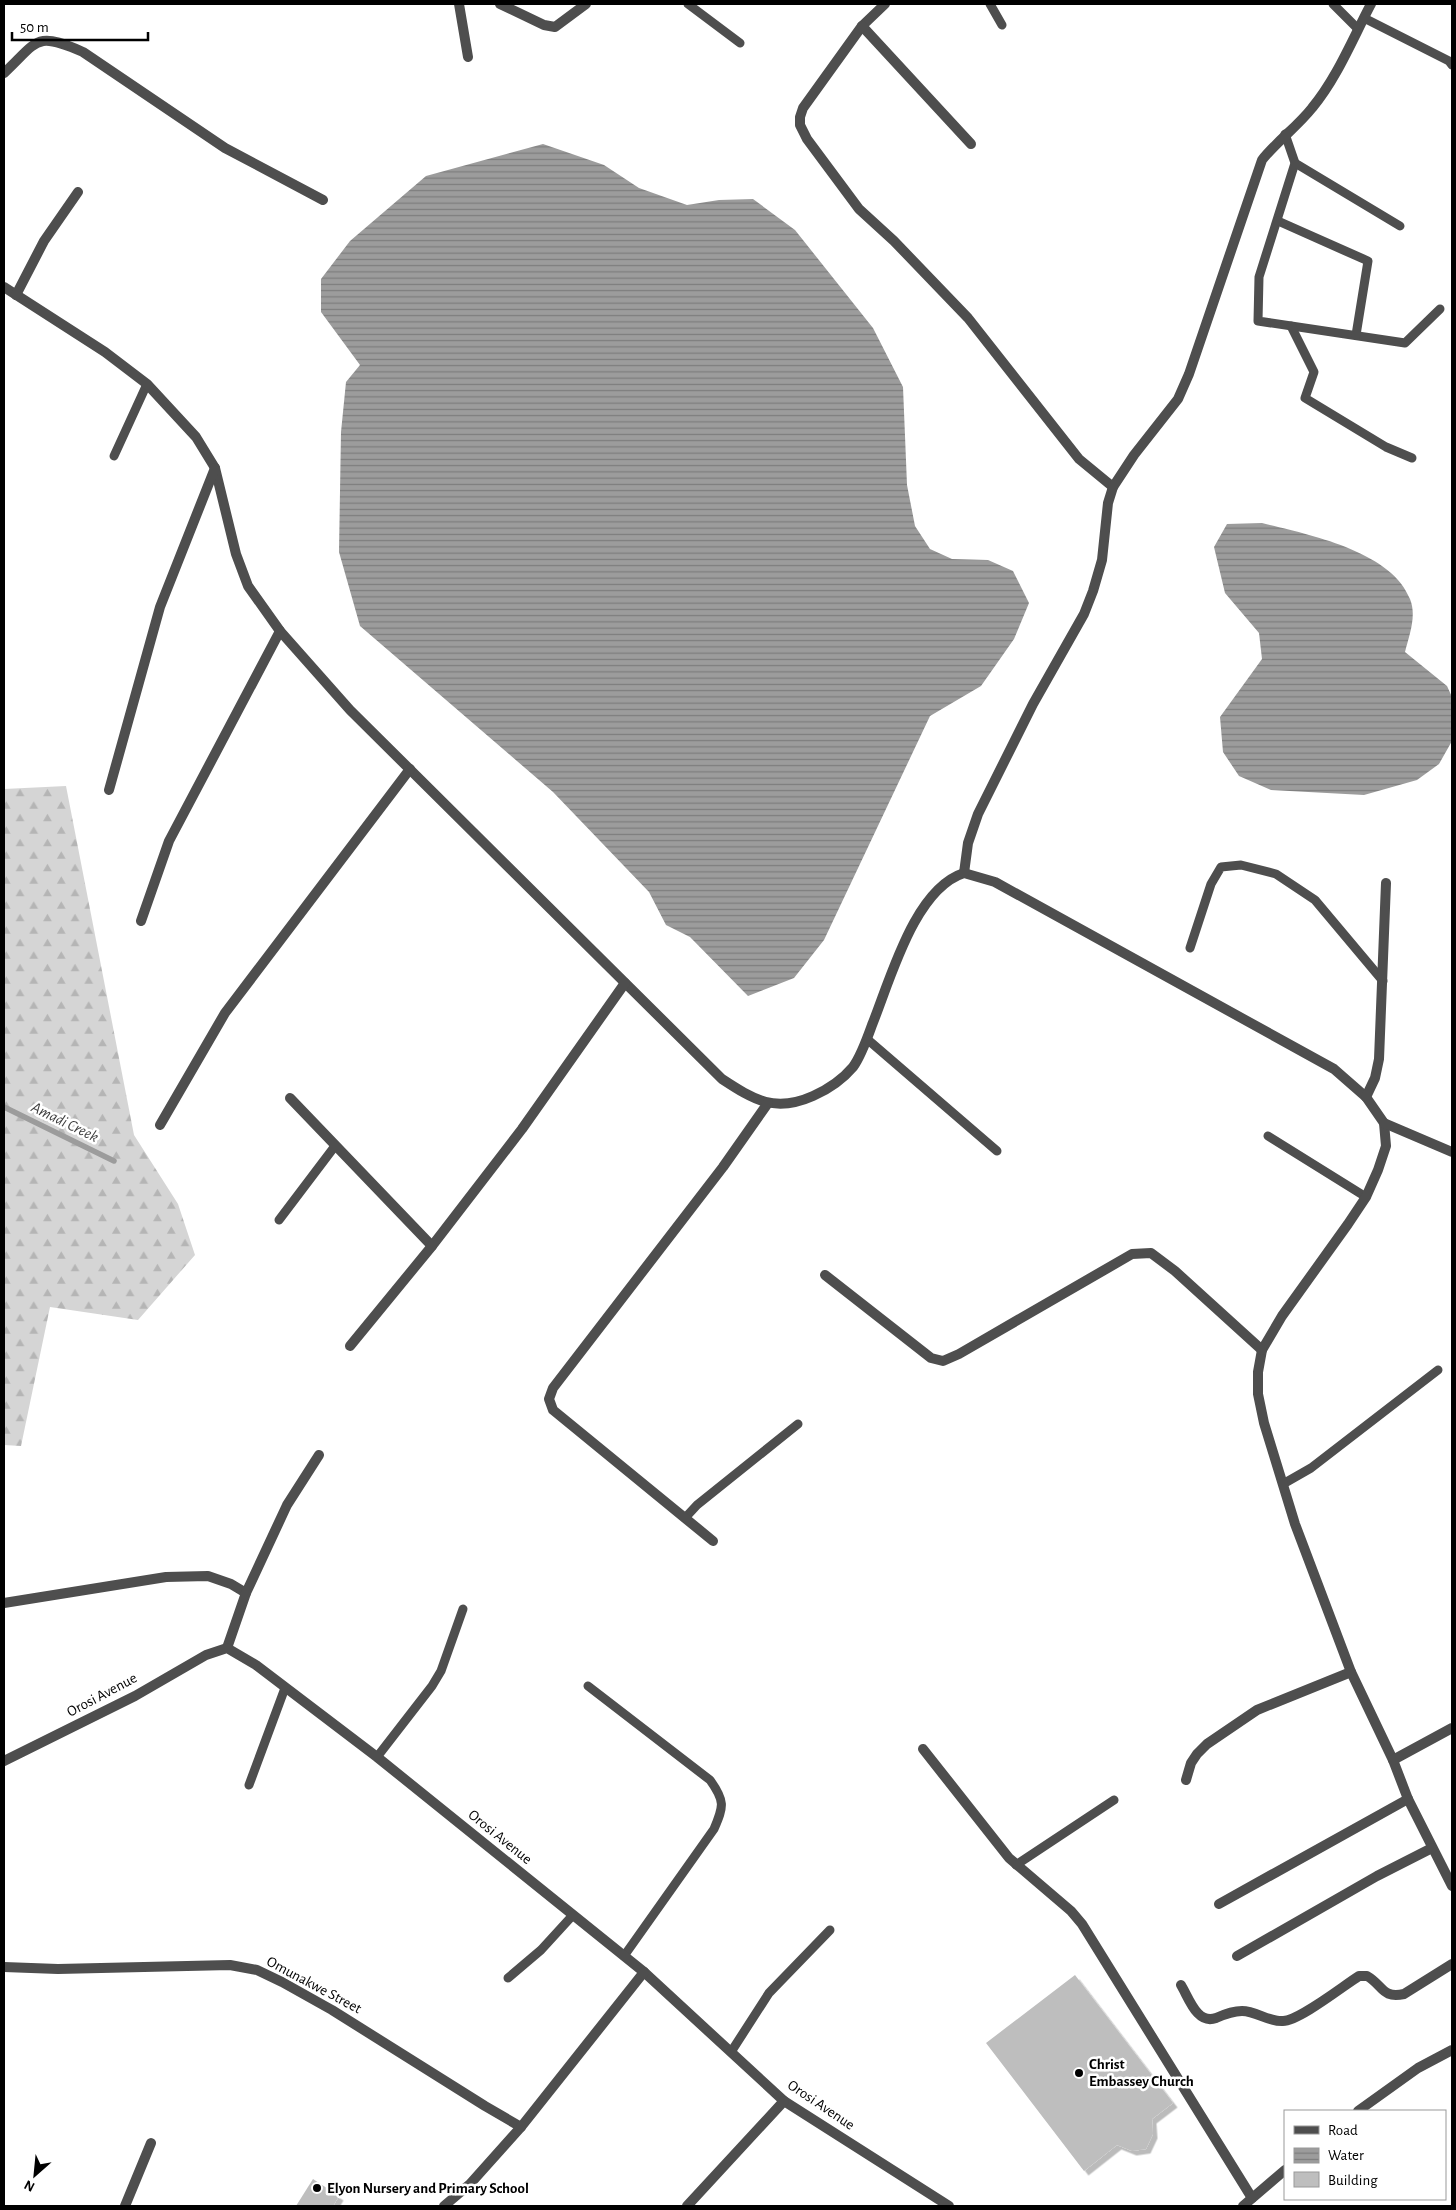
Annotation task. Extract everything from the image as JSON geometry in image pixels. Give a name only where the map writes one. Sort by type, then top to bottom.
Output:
[{"type":"street","points":[[459,4],[468,57]]},
{"type":"street","points":[[500,4],[544,25],[555,27],[586,4]]},
{"type":"street","points":[[885,4],[862,26],[803,108],[800,126],[807,139],[859,209],[894,241],[968,318],[1079,459],[1113,487]]},
{"type":"street","points":[[964,873],[968,843],[978,814],[1033,704],[1080,622],[1093,591],[1102,560],[1108,503],[1113,487],[1134,455],[1178,399],[1198,350],[1255,176],[1262,160],[1312,108],[1336,72],[1371,4]]},
{"type":"street","points":[[862,26],[971,144]]},
{"type":"street","points":[[4,73],[35,44],[43,40],[62,43],[83,52],[225,148],[323,200]]},
{"type":"street","points":[[16,295],[44,241],[78,192]]},
{"type":"street","points":[[4,287],[105,352],[146,384],[196,437],[215,468],[236,554],[248,586],[280,631],[350,710],[625,984],[722,1079],[749,1097],[768,1103],[787,1104],[804,1100],[831,1088],[853,1066],[867,1039],[905,942],[917,919],[929,901],[945,884],[964,873],[995,882],[1011,890],[1242,1016],[1334,1069],[1366,1097],[1384,1123],[1386,1146],[1378,1170],[1366,1197],[1282,1316],[1262,1350],[1258,1372],[1258,1394],[1264,1422],[1295,1524],[1351,1672],[1393,1760],[1408,1799],[1452,1886]]},
{"type":"street","points":[[109,790],[160,607],[215,468]]},
{"type":"street","points":[[141,922],[169,841],[280,631]]},
{"type":"street","points":[[160,1125],[224,1013],[410,769]]},
{"type":"street","points":[[1366,1097],[1375,1078],[1379,1059],[1386,883]]},
{"type":"street","points":[[350,1346],[432,1246],[522,1129],[625,984]]},
{"type":"street","points":[[290,1098],[432,1246]]},
{"type":"street","points":[[713,1541],[553,1410],[549,1403],[549,1396],[553,1388],[723,1167],[768,1103]]},
{"type":"street","points":[[1384,1123],[1452,1152]]},
{"type":"street","points":[[825,1275],[931,1358],[943,1361],[982,1342],[1132,1254],[1151,1253],[1175,1271],[1262,1350]]},
{"type":"street","points":[[227,1648],[246,1593],[287,1505],[319,1455]]},
{"type":"street","points":[[4,1603],[166,1577],[208,1576],[230,1584],[246,1593]]},
{"type":"street","name":"Orosi Avenue","points":[[4,1761],[135,1696],[206,1654],[227,1648],[241,1654],[377,1757],[644,1972],[784,2101],[949,2206]]},
{"type":"street","points":[[1186,1780],[1191,1763],[1197,1754],[1208,1744],[1257,1710],[1351,1672]]},
{"type":"street","points":[[1393,1760],[1452,1728]]},
{"type":"street","points":[[923,1749],[1016,1865],[1070,1911],[1082,1924],[1252,2198]]},
{"type":"street","points":[[1219,1904],[1408,1799]]},
{"type":"street","points":[[1237,1956],[1377,1876],[1432,1848]]},
{"type":"street","name":"Omunakwe Street","points":[[4,1967],[58,1969],[230,1964],[258,1970],[332,2010],[521,2127]]},
{"type":"street","points":[[1181,1985],[1203,2018],[1209,2020],[1233,2011],[1244,2011],[1275,2021],[1286,2022],[1300,2016],[1359,1976],[1368,1976],[1387,1994],[1395,1996],[1404,1994],[1452,1964]]},
{"type":"street","points":[[444,2206],[470,2184],[521,2127],[644,1972]]},
{"type":"street","points":[[1359,2110],[1418,2068],[1452,2050]]},
{"type":"street","points":[[687,2206],[784,2101]]},
{"type":"street","points":[[125,2206],[150,2143]]},
{"type":"street","points":[[1243,2206],[1284,2171]]},
{"type":"lane","points":[[688,4],[740,43]]},
{"type":"lane","points":[[990,4],[1002,25]]},
{"type":"lane","points":[[1333,4],[1358,29]]},
{"type":"lane","points":[[1364,18],[1449,61],[1452,66]]},
{"type":"lane","points":[[1285,134],[1295,163],[1259,277],[1258,321],[1405,343],[1440,310]]},
{"type":"lane","points":[[1295,163],[1400,226]]},
{"type":"lane","points":[[1278,221],[1368,261],[1356,335]]},
{"type":"lane","points":[[1291,326],[1314,372],[1305,398],[1386,447],[1412,458]]},
{"type":"lane","points":[[114,456],[146,384]]},
{"type":"lane","points":[[1190,948],[1211,884],[1221,867],[1240,865],[1276,874],[1315,900],[1383,981]]},
{"type":"lane","points":[[867,1039],[996,1151]]},
{"type":"lane","points":[[1268,1136],[1366,1197]]},
{"type":"lane","points":[[279,1220],[336,1146]]},
{"type":"lane","points":[[1283,1484],[1311,1468],[1438,1370]]},
{"type":"lane","points":[[685,1518],[697,1505],[798,1424]]},
{"type":"lane","points":[[377,1757],[432,1686],[441,1671],[463,1609]]},
{"type":"lane","points":[[588,1686],[710,1780],[720,1794],[723,1805],[714,1829],[624,1956]]},
{"type":"lane","points":[[249,1785],[285,1688]]},
{"type":"lane","points":[[1016,1865],[1114,1800]]},
{"type":"lane","points":[[508,1978],[541,1950],[573,1915]]},
{"type":"lane","points":[[731,2052],[779,1981],[830,1930]]},
{"type":"green space","points":[[66,786],[134,1135],[178,1204],[195,1255],[138,1320],[50,1307],[21,1446],[4,1445],[4,789]]},
{"type":"water","points":[[543,144],[604,165],[639,188],[687,205],[719,200],[753,199],[795,230],[873,328],[903,387],[907,485],[915,526],[930,549],[952,559],[988,560],[1013,571],[1029,603],[1014,639],[981,686],[930,716],[824,940],[794,978],[748,996],[690,937],[666,925],[649,892],[553,792],[360,626],[339,552],[341,432],[346,382],[360,365],[321,312],[321,279],[350,241],[426,176]]},
{"type":"water","points":[[1262,523],[1324,539],[1346,547],[1386,568],[1400,582],[1410,599],[1413,612],[1412,626],[1405,652],[1447,686],[1452,697],[1452,741],[1439,764],[1417,780],[1364,795],[1271,790],[1239,776],[1223,752],[1220,717],[1262,659],[1259,633],[1225,593],[1214,547],[1227,524]]},
{"type":"building","name":"Christ Embassey Church","points":[[1075,1975],[1173,2103],[1152,2119],[1153,2134],[1146,2149],[1132,2151],[1117,2145],[1084,2171],[986,2043]]},
{"type":"building","name":"Elyon Nursery and Primary School","points":[[313,2179],[339,2196],[333,2206],[296,2206]]},
{"type":"waterway","name":"Amadi Creek","points":[[4,1107],[114,1161]]},
{"type":"place","name":"Christ Embassey Church","points":[[1079,2073]]},
{"type":"place","name":"Elyon Nursery and Primary School","points":[[317,2188]]}]
